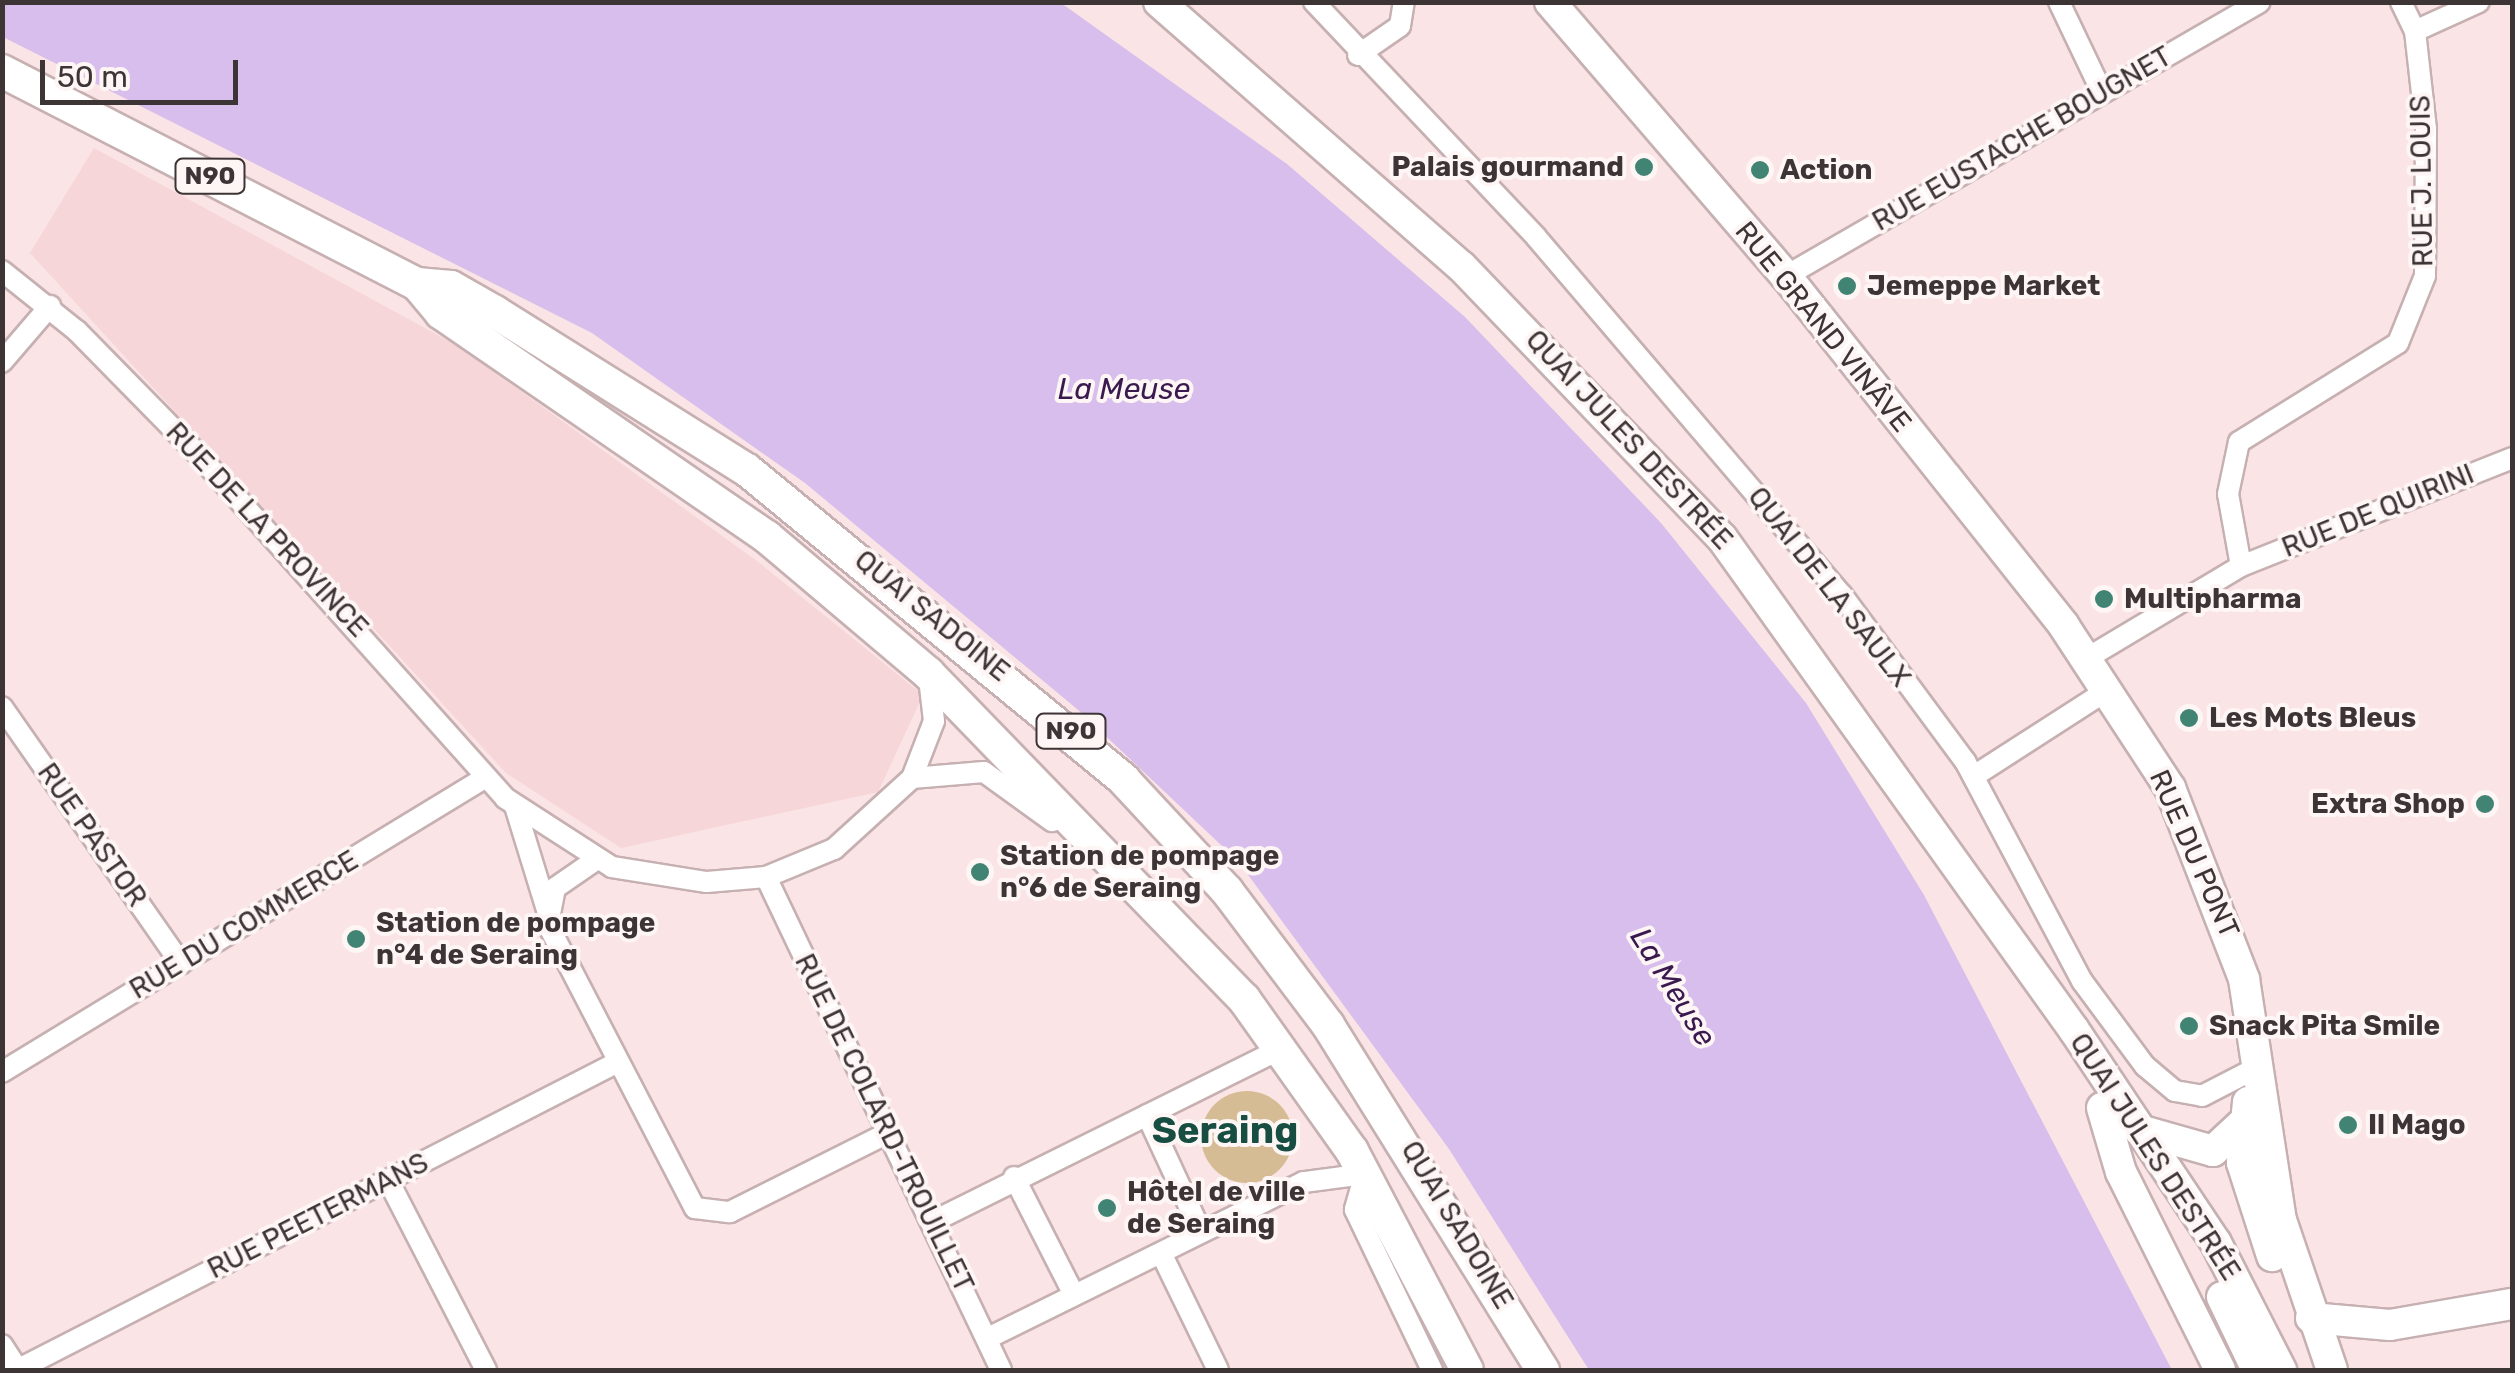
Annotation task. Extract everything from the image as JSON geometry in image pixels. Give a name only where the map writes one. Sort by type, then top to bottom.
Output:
[{"type":"main road","name":"QUAI JULES DESTRÉE","points":[[1159,2],[1461,266],[1672,480],[1827,675],[2139,1130],[2216,1244],[2280,1370]]},
{"type":"main road","name":"RUE GRAND VINÂVE","points":[[1550,2],[1786,276],[2088,657]]},
{"type":"main road","name":"QUAI SADOINE","points":[[2,71],[417,284],[451,287],[747,470],[1124,780],[1227,891],[1338,1038],[1543,1370]]},
{"type":"main road","name":"QUAI SADOINE","points":[[417,284],[441,312],[767,537],[928,673],[1091,834],[1280,1049],[1366,1174],[1467,1370]]},
{"type":"main road","name":"RUE DU PONT","points":[[2088,657],[2170,788],[2216,891],[2260,1066]]},
{"type":"main road","name":"QUAI JULES DESTRÉE","points":[[2015,953],[2049,1028],[2193,1245],[2257,1370]]},
{"type":"main road","points":[[2260,1066],[2242,1124],[2242,1163],[2292,1317],[2328,1360]]},
{"type":"main road","points":[[2260,1066],[2258,1116],[2281,1220],[2328,1360]]},
{"type":"main road","points":[[2102,1108],[2120,1172],[2220,1370]]},
{"type":"main road","points":[[2213,1151],[2242,1124]]},
{"type":"main road","points":[[2139,1130],[2242,1163],[2281,1220]]},
{"type":"main road","points":[[2311,1318],[2390,1324],[2512,1304]]},
{"type":"main road","points":[[2328,1360],[2390,1324]]},
{"type":"street","name":"QUAI DE LA SAULX","points":[[1314,2],[1358,55],[1536,237],[1726,456],[1974,776],[2088,991],[2153,1076],[2202,1096],[2260,1066]]},
{"type":"street","points":[[1358,55],[1400,26],[1404,2]]},
{"type":"street","points":[[2059,2],[2101,90]]},
{"type":"street","name":"RUE EUSTACHE BOUGNET","points":[[1786,276],[2101,90],[2260,2]]},
{"type":"street","name":"RUE J. LOUIS","points":[[2241,566],[2228,494],[2239,442],[2398,343],[2416,304],[2429,254],[2416,31],[2400,2]]},
{"type":"street","points":[[2416,31],[2479,2]]},
{"type":"street","name":"RUE DE LA PROVINCE","points":[[2,271],[50,306],[292,553],[514,806],[596,859],[668,881],[766,877]]},
{"type":"street","points":[[2,362],[50,306]]},
{"type":"street","name":"RUE DE QUIRINI","points":[[2088,657],[2241,566],[2512,458]]},
{"type":"street","points":[[766,877],[834,848],[912,778],[934,721],[928,673]]},
{"type":"street","points":[[1974,776],[2110,689]]},
{"type":"street","name":"RUE PASTOR","points":[[2,707],[180,964]]},
{"type":"street","points":[[912,778],[984,772],[1065,829],[1091,834]]},
{"type":"street","name":"RUE DU COMMERCE","points":[[2,1072],[486,777]]},
{"type":"street","name":"RUE DE LA PROVINCE","points":[[514,806],[547,912],[686,1199],[704,1212],[730,1212],[888,1132]]},
{"type":"street","points":[[547,912],[562,880],[596,859]]},
{"type":"street","name":"RUE DE COLARD-TROUILLET","points":[[766,877],[990,1337],[1000,1370]]},
{"type":"street","points":[[932,1222],[1014,1177],[1280,1049]]},
{"type":"street","name":"RUE PEETERMANS","points":[[18,1370],[618,1062]]},
{"type":"street","points":[[1146,1115],[1202,1232]]},
{"type":"street","points":[[990,1337],[1304,1182],[1366,1174]]},
{"type":"street","name":"QUAI SADOINE","points":[[1366,1174],[1355,1210],[1432,1370]]},
{"type":"street","points":[[1014,1177],[1074,1295]]},
{"type":"street","points":[[388,1180],[486,1370]]},
{"type":"street","points":[[1161,1253],[1218,1370]]},
{"type":"street","points":[[2,1345],[18,1370]]},
{"type":"shaded area","points":[[94,148],[458,346],[757,561],[923,695],[878,792],[621,848],[506,773],[30,253]]},
{"type":"shaded area","points":[[1247,1091],[1265,1094],[1280,1104],[1290,1119],[1290,1155],[1280,1170],[1265,1180],[1247,1183],[1229,1180],[1214,1170],[1204,1155],[1201,1137],[1204,1119],[1214,1104],[1229,1094]]},
{"type":"water","name":"La Meuse","points":[[2,3],[1061,3],[1287,164],[1465,317],[1661,523],[1806,703],[1924,895],[2172,1370],[1589,1370],[1449,1149],[1238,861],[1077,709],[805,483],[592,333],[3,37]]},
{"type":"place","name":"Palais gourmand","points":[[1644,167]]},
{"type":"place","name":"Action","points":[[1760,170]]},
{"type":"place","name":"Jemeppe Market","points":[[1847,286]]},
{"type":"place","name":"Multipharma","points":[[2104,599]]},
{"type":"place","name":"Les Mots Bleus","points":[[2189,718]]},
{"type":"place","name":"Extra Shop","points":[[2485,804]]},
{"type":"place","name":"Station de pompage n°6 de Seraing","points":[[980,872]]},
{"type":"place","name":"Station de pompage n°4 de Seraing","points":[[356,939]]},
{"type":"place","name":"Snack Pita Smile","points":[[2189,1026]]},
{"type":"place","name":"Il Mago","points":[[2348,1125]]},
{"type":"place","name":"Hôtel de ville de Seraing","points":[[1107,1208]]},
{"type":"district","name":"Seraing","points":[[1225,1131]]}]
